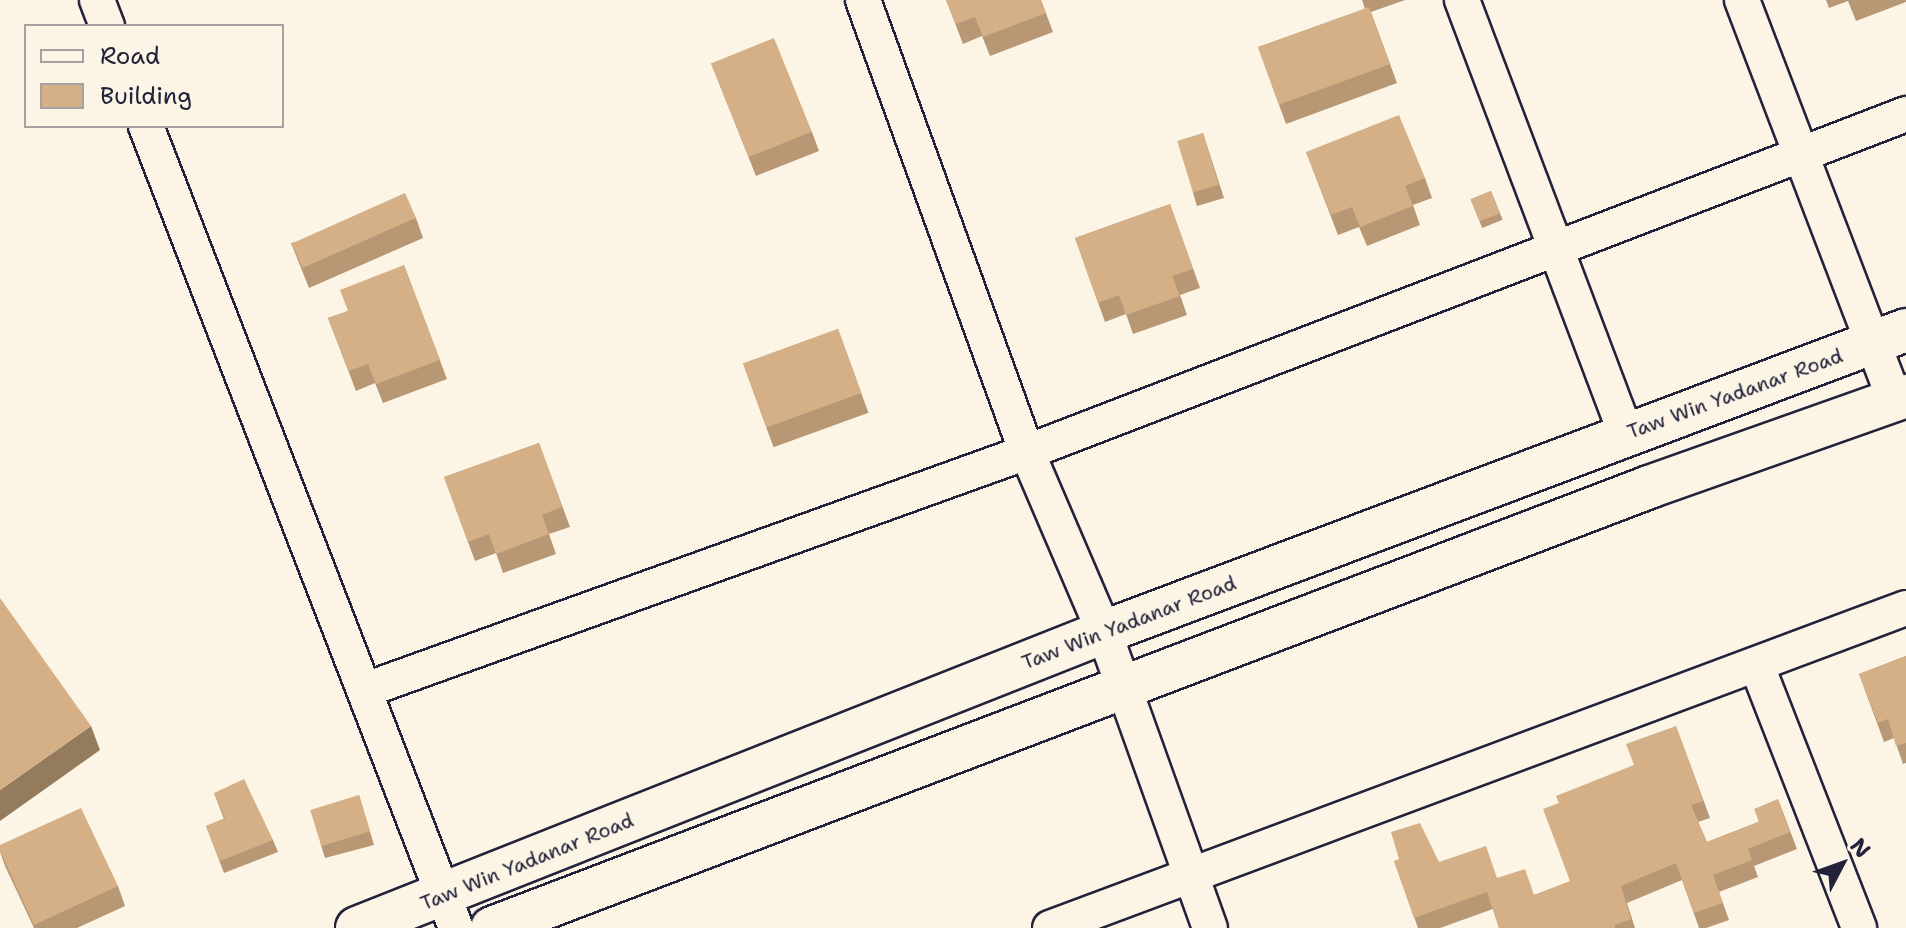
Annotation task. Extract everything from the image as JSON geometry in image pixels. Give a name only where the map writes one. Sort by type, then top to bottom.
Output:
[{"type":"main road","name":"Taw Win Yadanar Road","points":[[357,928],[450,912],[1104,632],[1889,337]]},
{"type":"main road","points":[[492,928],[1649,487],[1900,398]]},
{"type":"street","points":[[97,0],[106,24]]},
{"type":"street","points":[[863,0],[1027,452],[1104,632],[1210,928]]},
{"type":"street","points":[[1462,0],[1557,244],[1626,434]]},
{"type":"street","points":[[1742,0],[1799,155],[1889,337],[1900,398]]},
{"type":"street","points":[[368,689],[1027,452],[1557,244],[1906,114]]},
{"type":"street","points":[[147,128],[368,689],[450,912]]},
{"type":"street","points":[[1050,928],[1906,608]]},
{"type":"street","points":[[1757,666],[1859,928]]},
{"type":"building","points":[[946,0],[1041,0],[1046,13],[983,37],[975,17],[956,24]]},
{"type":"building","points":[[1369,7],[1390,64],[1279,105],[1258,47]]},
{"type":"building","points":[[774,38],[812,132],[749,157],[711,63]]},
{"type":"building","points":[[1399,115],[1425,178],[1405,186],[1413,206],[1360,227],[1352,207],[1331,215],[1306,152]]},
{"type":"building","points":[[1203,133],[1219,185],[1193,193],[1177,141]]},
{"type":"building","points":[[1491,191],[1500,213],[1480,221],[1471,199]]},
{"type":"building","points":[[405,193],[416,218],[303,268],[292,243]]},
{"type":"building","points":[[1170,204],[1193,269],[1172,276],[1180,296],[1126,315],[1119,295],[1098,303],[1075,238]]},
{"type":"building","points":[[404,265],[440,360],[376,384],[368,364],[349,371],[328,318],[348,311],[340,290]]},
{"type":"building","points":[[838,329],[861,393],[766,427],[743,364]]},
{"type":"building","points":[[539,443],[562,507],[542,515],[549,534],[496,554],[489,534],[468,542],[444,477]]},
{"type":"building","points":[[0,598],[91,726],[0,790]]},
{"type":"building","points":[[1906,656],[1906,743],[1896,746],[1888,719],[1878,723],[1859,674]]},
{"type":"building","points":[[1676,726],[1703,801],[1691,805],[1707,842],[1759,822],[1754,809],[1778,799],[1790,832],[1748,849],[1752,860],[1713,875],[1723,903],[1694,913],[1676,863],[1621,886],[1631,919],[1615,925],[1615,928],[1499,928],[1487,892],[1414,918],[1394,861],[1399,859],[1391,832],[1420,823],[1439,862],[1486,846],[1497,878],[1525,869],[1534,895],[1570,881],[1543,809],[1559,803],[1556,796],[1634,765],[1626,744]]},
{"type":"building","points":[[244,779],[273,840],[220,861],[206,826],[225,818],[214,793]]},
{"type":"building","points":[[359,795],[370,831],[321,846],[310,810]]},
{"type":"building","points":[[81,808],[118,886],[34,925],[0,845]]}]
